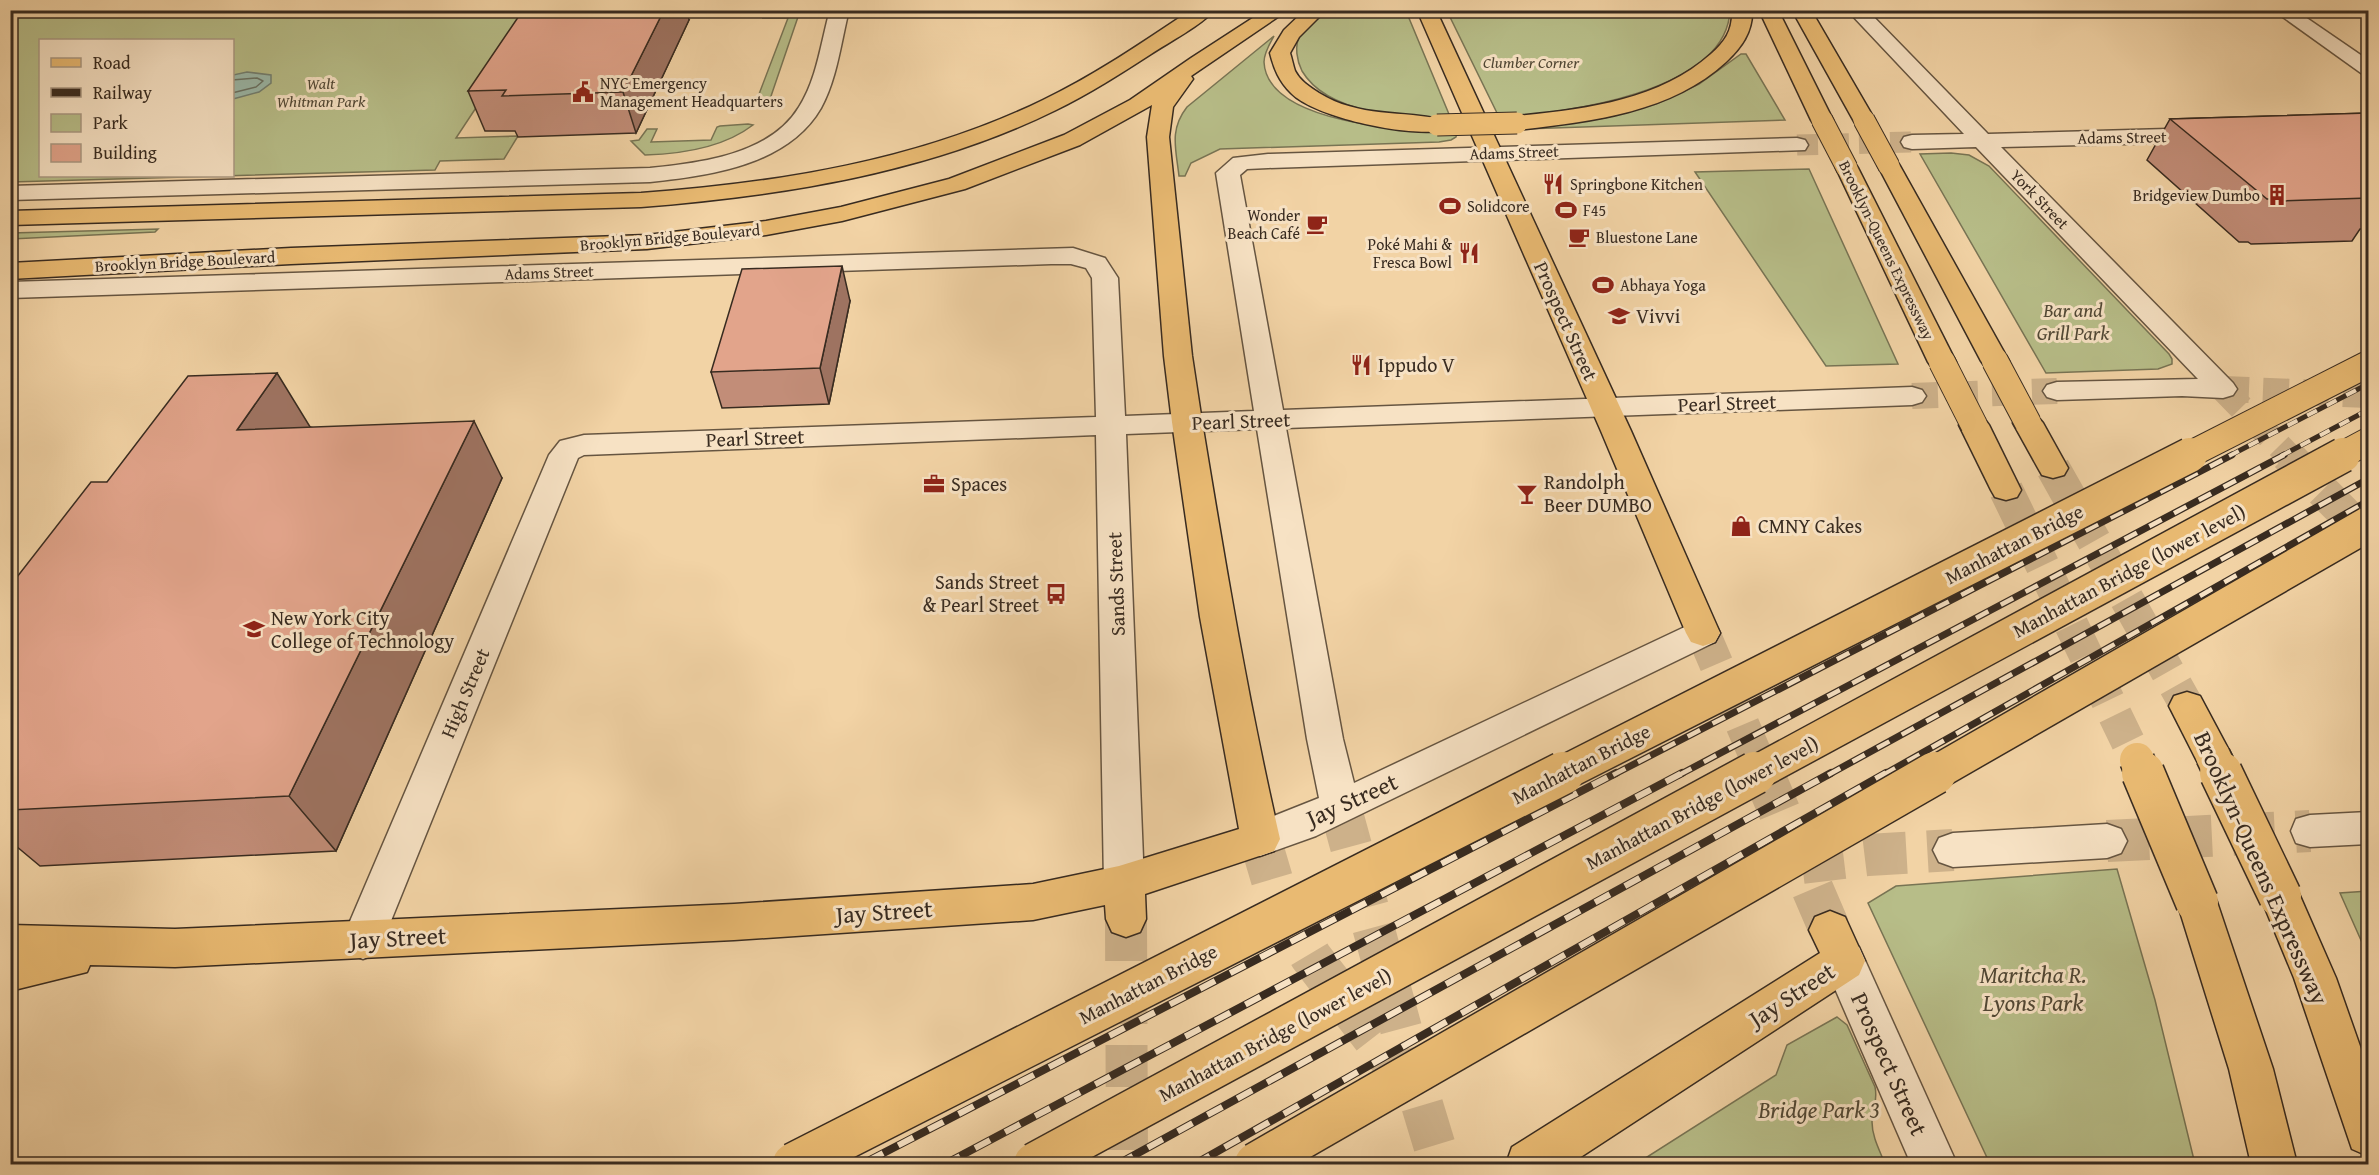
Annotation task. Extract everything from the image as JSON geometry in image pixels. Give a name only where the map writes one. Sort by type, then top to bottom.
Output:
[{"type":"main road","name":"Brooklyn Bridge Boulevard","points":[[10,218],[641,200],[701,196],[784,185],[902,159],[1007,124],[1061,100],[1205,10]]},
{"type":"main road","name":"Brooklyn Bridge Boulevard","points":[[10,271],[301,255],[647,242],[766,228],[842,214],[908,198],[1010,165],[1097,128],[1138,105],[1198,62],[1279,10]]},
{"type":"main road","points":[[1317,10],[1291,34],[1280,53],[1288,75],[1299,89],[1328,106],[1350,114],[1393,122],[1437,125],[1517,123],[1614,108],[1656,95],[1684,83],[1714,63],[1733,43],[1743,21],[1742,10]]},
{"type":"main road","name":"Prospect Street","points":[[1426,10],[1703,633]]},
{"type":"main road","name":"Brooklyn-Queens Expressway","points":[[1768,10],[2006,490]]},
{"type":"main road","name":"Brooklyn-Queens Expressway","points":[[1801,10],[1864,120],[2053,468]]},
{"type":"main road","points":[[1198,62],[1170,93],[1162,106],[1158,137],[1178,356],[1187,422],[1217,617],[1243,761],[1260,839]]},
{"type":"main road","name":"Manhattan Bridge","points":[[794,1164],[2368,364]]},
{"type":"main road","name":"Manhattan Bridge (lower level)","points":[[1035,1164],[2368,441]]},
{"type":"main road","points":[[1256,1164],[2368,524]]},
{"type":"main road","name":"Brooklyn-Queens Expressway","points":[[2187,706],[2280,896],[2315,978],[2368,1133]]},
{"type":"main road","points":[[2132,751],[2197,902],[2251,1069],[2274,1164]]},
{"type":"main road","name":"Jay Street","points":[[10,944],[176,948],[734,922],[1033,902],[1074,895],[1125,901],[1260,839]]},
{"type":"main road","name":"Jay Street","points":[[1529,1164],[1837,946]]},
{"type":"main road","points":[[10,972],[111,948]]},
{"type":"street","points":[[10,193],[650,175],[687,171],[727,162],[761,149],[802,120],[815,96],[840,10]]},
{"type":"street","name":"York Street","points":[[1856,10],[2223,389],[2182,387],[2057,391]]},
{"type":"street","points":[[2282,10],[2368,69]]},
{"type":"street","name":"Adams Street","points":[[1912,142],[2230,134]]},
{"type":"street","name":"Adams Street","points":[[1271,419],[1228,178],[1228,173],[1233,167],[1253,162],[1797,145]]},
{"type":"street","name":"Adams Street","points":[[10,290],[1029,256],[1086,258]]},
{"type":"street","name":"Sands Street","points":[[1086,258],[1096,263],[1105,278],[1118,601],[1125,901]]},
{"type":"street","name":"Pearl Street","points":[[570,448],[584,445],[1912,396]]},
{"type":"street","points":[[1271,419],[1325,739],[1340,806]]},
{"type":"street","name":"High Street","points":[[363,940],[564,455],[570,448]]},
{"type":"street","name":"Jay Street","points":[[1260,839],[1340,806],[1703,633]]},
{"type":"street","points":[[2310,831],[2368,828]]},
{"type":"street","points":[[1953,850],[2107,841]]},
{"type":"street","name":"Prospect Street","points":[[1837,946],[1934,1164]]},
{"type":"green space","name":"Walt Whitman Park","points":[[143,10],[540,11],[456,138],[518,136],[504,159],[440,161],[435,170],[234,176],[234,39],[39,39],[39,177],[188,177],[11,182],[10,14]]},
{"type":"green space","name":"Clumber Corner","points":[[1730,10],[1722,38],[1701,61],[1672,80],[1637,94],[1599,104],[1561,111],[1499,117],[1447,11]]},
{"type":"green space","points":[[766,11],[800,11],[769,102],[756,102],[788,18],[763,18]]},
{"type":"green space","name":"Clumber Corner","points":[[1328,11],[1406,11],[1451,119],[1391,115],[1369,111],[1330,97],[1314,86],[1300,67],[1297,44],[1300,35],[1309,25]]},
{"type":"green space","points":[[1274,36],[1264,62],[1271,83],[1289,99],[1315,112],[1345,120],[1409,130],[1457,133],[1456,137],[1439,142],[1220,149],[1191,163],[1185,176],[1179,176],[1175,140],[1181,115],[1187,107]]},
{"type":"green space","name":"Clumber Corner","points":[[1741,54],[1746,54],[1785,120],[1521,129],[1605,118],[1656,104],[1699,84]]},
{"type":"green space","points":[[753,125],[729,139],[687,151],[645,155],[631,141],[639,140],[647,129],[657,129],[651,142],[711,140],[717,127]]},
{"type":"green space","name":"Bar and Grill Park","points":[[1920,154],[1969,155],[1989,166],[2169,354],[2172,364],[2158,369],[2046,373]]},
{"type":"green space","points":[[1809,169],[1898,364],[1826,366],[1695,172]]},
{"type":"green space","points":[[158,229],[155,232],[11,239],[11,233]]},
{"type":"green space","name":"Maritcha R. Lyons Park","points":[[2117,869],[2155,1000],[2195,1164],[1990,1164],[1868,903],[1896,886]]},
{"type":"green space","points":[[2368,891],[2368,956],[2340,893]]},
{"type":"green space","name":"Bridge Park 3","points":[[1837,1017],[1847,1025],[1875,1087],[1872,1128],[1885,1164],[1636,1164],[1776,1075],[1787,1045]]},
{"type":"water","points":[[247,72],[271,75],[271,83],[259,92],[234,99],[234,75]]},
{"type":"building","points":[[523,10],[664,10],[623,92],[502,96],[506,90],[468,91]]},
{"type":"building","points":[[2368,113],[2368,198],[2279,201],[2267,199],[2170,119]]},
{"type":"building","points":[[842,266],[820,368],[711,372],[742,269]]},
{"type":"building","name":"New York City College of Technology","points":[[277,373],[237,430],[474,421],[289,796],[10,810],[10,762],[17,753],[10,744],[10,586],[91,482],[107,482],[188,376]]},
{"type":"tunnel","points":[[1797,145],[1912,142]]},
{"type":"tunnel","points":[[2289,456],[2223,389],[2368,395]]},
{"type":"tunnel","points":[[1912,396],[2057,391]]},
{"type":"tunnel","points":[[2287,455],[2368,537]]},
{"type":"tunnel","points":[[2053,468],[2187,706]]},
{"type":"tunnel","points":[[2006,490],[2128,742]]},
{"type":"tunnel","points":[[1703,633],[1764,775]]},
{"type":"tunnel","points":[[1763,773],[1830,930]]},
{"type":"tunnel","points":[[1340,806],[1420,1098]]},
{"type":"tunnel","points":[[2107,841],[2310,831]]},
{"type":"tunnel","points":[[1260,839],[1273,883],[1292,925],[1311,957],[1420,1098],[1440,1164]]},
{"type":"tunnel","points":[[1802,863],[1868,855],[1953,850]]},
{"type":"tunnel","points":[[1126,919],[1127,1164]]},
{"type":"railway","points":[[2229,456],[2368,384]]},
{"type":"railway","points":[[2281,456],[2368,410]]},
{"type":"railway","points":[[1613,775],[2232,455]]},
{"type":"railway","points":[[1679,775],[2284,455]]},
{"type":"railway","points":[[1828,775],[2368,479]]},
{"type":"railway","points":[[1883,775],[2368,501]]},
{"type":"railway","points":[[868,1161],[1616,773]]},
{"type":"railway","points":[[945,1164],[1682,773]]},
{"type":"railway","points":[[1118,1164],[1831,773]]},
{"type":"railway","points":[[1195,1164],[1886,773]]},
{"type":"place","name":"NYC Emergency Management Headquarters","points":[[583,92]]},
{"type":"place","name":"Springbone Kitchen","points":[[1553,184]]},
{"type":"place","name":"Bridgeview Dumbo","points":[[2277,195]]},
{"type":"place","name":"Solidcore","points":[[1450,206]]},
{"type":"place","name":"F45","points":[[1566,210]]},
{"type":"place","name":"Wonder Beach Café","points":[[1317,224]]},
{"type":"place","name":"Bluestone Lane","points":[[1579,237]]},
{"type":"place","name":"Poké Mahi & Fresca Bowl","points":[[1469,253]]},
{"type":"place","name":"Abhaya Yoga","points":[[1603,285]]},
{"type":"place","name":"Vivvi","points":[[1619,316]]},
{"type":"place","name":"Ippudo V","points":[[1361,365]]},
{"type":"place","name":"Spaces","points":[[934,484]]},
{"type":"place","name":"Randolph Beer DUMBO","points":[[1527,494]]},
{"type":"place","name":"CMNY Cakes","points":[[1741,526]]},
{"type":"place","name":"Sands Street & Pearl Street","points":[[1056,594]]},
{"type":"place","name":"New York City College of Technology","points":[[254,629]]}]
